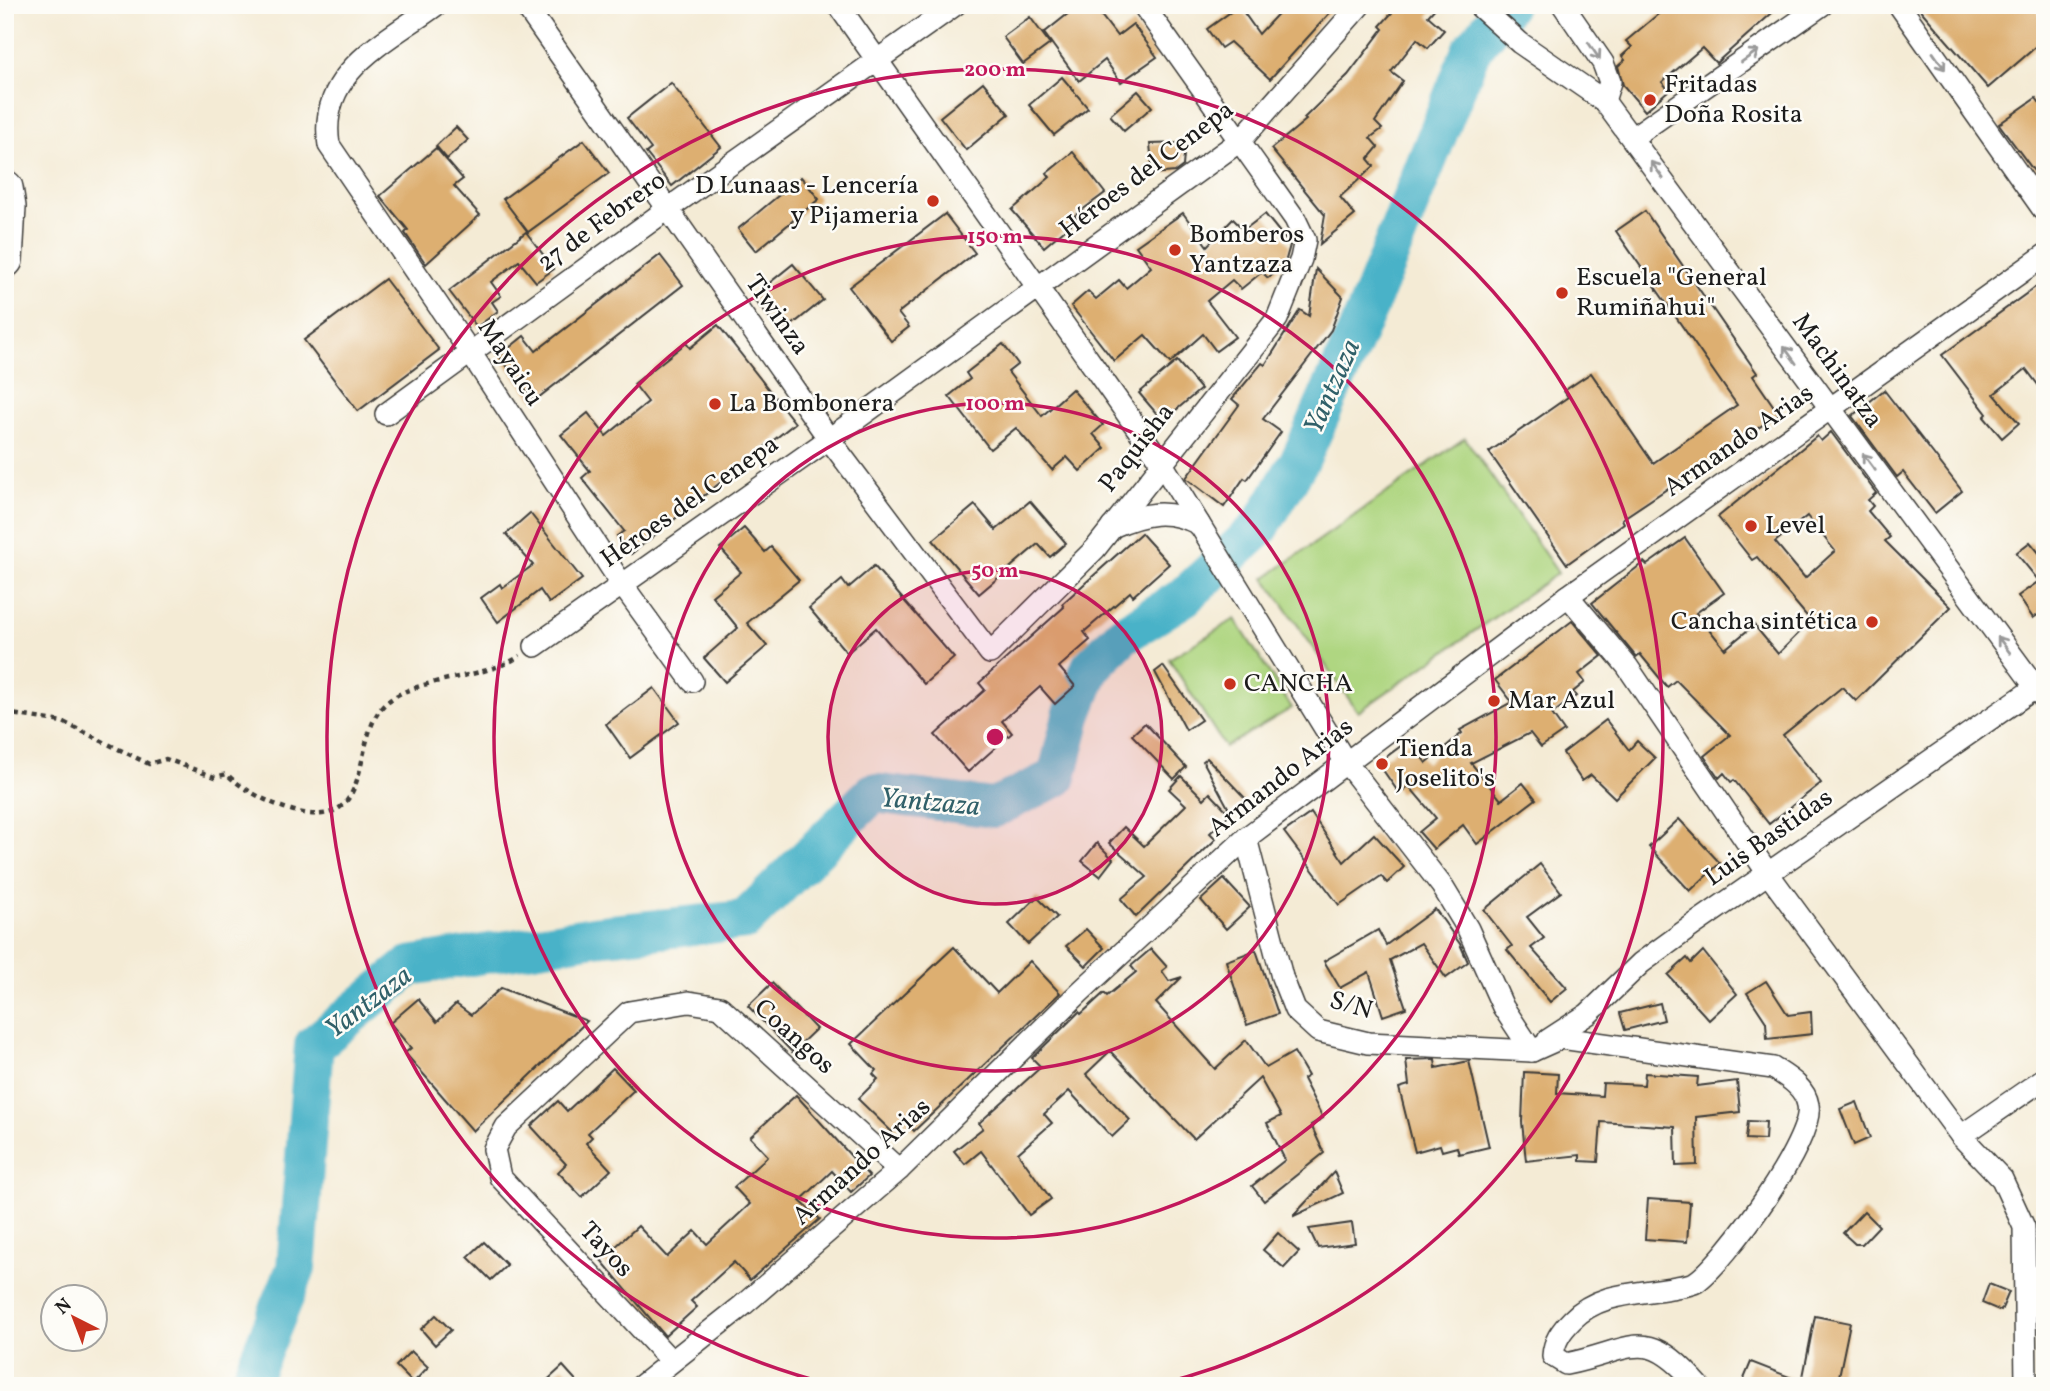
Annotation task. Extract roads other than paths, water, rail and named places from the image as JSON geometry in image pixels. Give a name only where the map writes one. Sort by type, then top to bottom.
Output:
[{"type":"highway","points":[[5,188],[8,207],[5,260]]},
{"type":"street","name":"Mayaicu","points":[[436,5],[351,68],[336,87],[325,121],[329,145],[470,352],[621,583],[692,681]]},
{"type":"street","name":"Tiwinza","points":[[525,5],[829,439],[990,653]]},
{"type":"street","points":[[838,5],[1161,462],[1345,761],[1442,886],[1468,929],[1503,1007],[1532,1051],[1561,1038],[1773,1068],[1799,1086],[1809,1105],[1805,1128],[1754,1218],[1717,1265],[1693,1284],[1615,1296],[1583,1308],[1563,1329],[1554,1344],[1553,1356],[1566,1364],[1640,1344],[1661,1350],[1699,1386]]},
{"type":"street","name":"27 de Febrero","points":[[386,415],[668,208],[956,5]]},
{"type":"street","points":[[1143,5],[1241,140]]},
{"type":"street","name":"Héroes del Cenepa","points":[[535,646],[829,439],[1241,140],[1360,5]]},
{"type":"street","name":"Machinatza","points":[[1478,5],[1520,43],[1604,101],[1633,137],[1830,410],[2042,689]]},
{"type":"street","points":[[1563,5],[1603,63],[1610,82],[1604,101]]},
{"type":"street","points":[[1633,137],[1822,5]]},
{"type":"street","points":[[1899,5],[2045,212]]},
{"type":"street","name":"Paquisha","points":[[990,653],[1095,549],[1161,462],[1277,319],[1301,259],[1305,240],[1295,219],[1241,140]]},
{"type":"street","name":"Armando Arias","points":[[641,1386],[743,1306],[899,1170],[1080,992],[1246,838],[1567,596],[2045,255]]},
{"type":"street","points":[[1111,527],[1158,512],[1181,515],[1203,531]]},
{"type":"street","points":[[1567,596],[1627,666],[1767,872],[1961,1136],[2002,1179],[2024,1227],[2026,1386]]},
{"type":"street","name":"Luis Bastidas","points":[[1532,1051],[1588,1014],[1641,963],[1767,872],[2042,689]]},
{"type":"street","name":"S/N","points":[[1246,838],[1282,977],[1295,1010],[1318,1031],[1368,1042],[1532,1051]]},
{"type":"street","name":"Coangos","points":[[500,1177],[494,1149],[506,1127],[629,1012],[689,1002],[720,1007],[899,1170]]},
{"type":"street","points":[[1961,1136],[2045,1078]]},
{"type":"street","name":"Tayos","points":[[500,1177],[671,1360]]},
{"type":"waterway","name":"Yantzaza","points":[[248,1386],[296,1268],[314,1045],[410,966],[594,936],[745,920],[873,793],[994,808],[1057,777],[1072,716],[1091,667],[1123,635],[1184,597],[1260,527],[1301,458],[1367,310],[1471,51],[1507,5]]},
{"type":"place","name":"Fritadas Doña Rosita","points":[[1650,100]]},
{"type":"place","name":"D Lunaas - Lencería y Pijameria","points":[[933,201]]},
{"type":"place","name":"Bomberos Yantzaza","points":[[1175,250]]},
{"type":"place","name":"Escuela \"General Rumiñahui\"","points":[[1562,293]]},
{"type":"place","name":"La Bombonera","points":[[715,404]]},
{"type":"place","name":"Level","points":[[1751,526]]},
{"type":"place","name":"Cancha sintética","points":[[1872,622]]},
{"type":"place","name":"CANCHA","points":[[1230,684]]},
{"type":"place","name":"Mar Azul","points":[[1494,701]]},
{"type":"place","name":"Tienda Joselito's","points":[[1382,764]]}]
